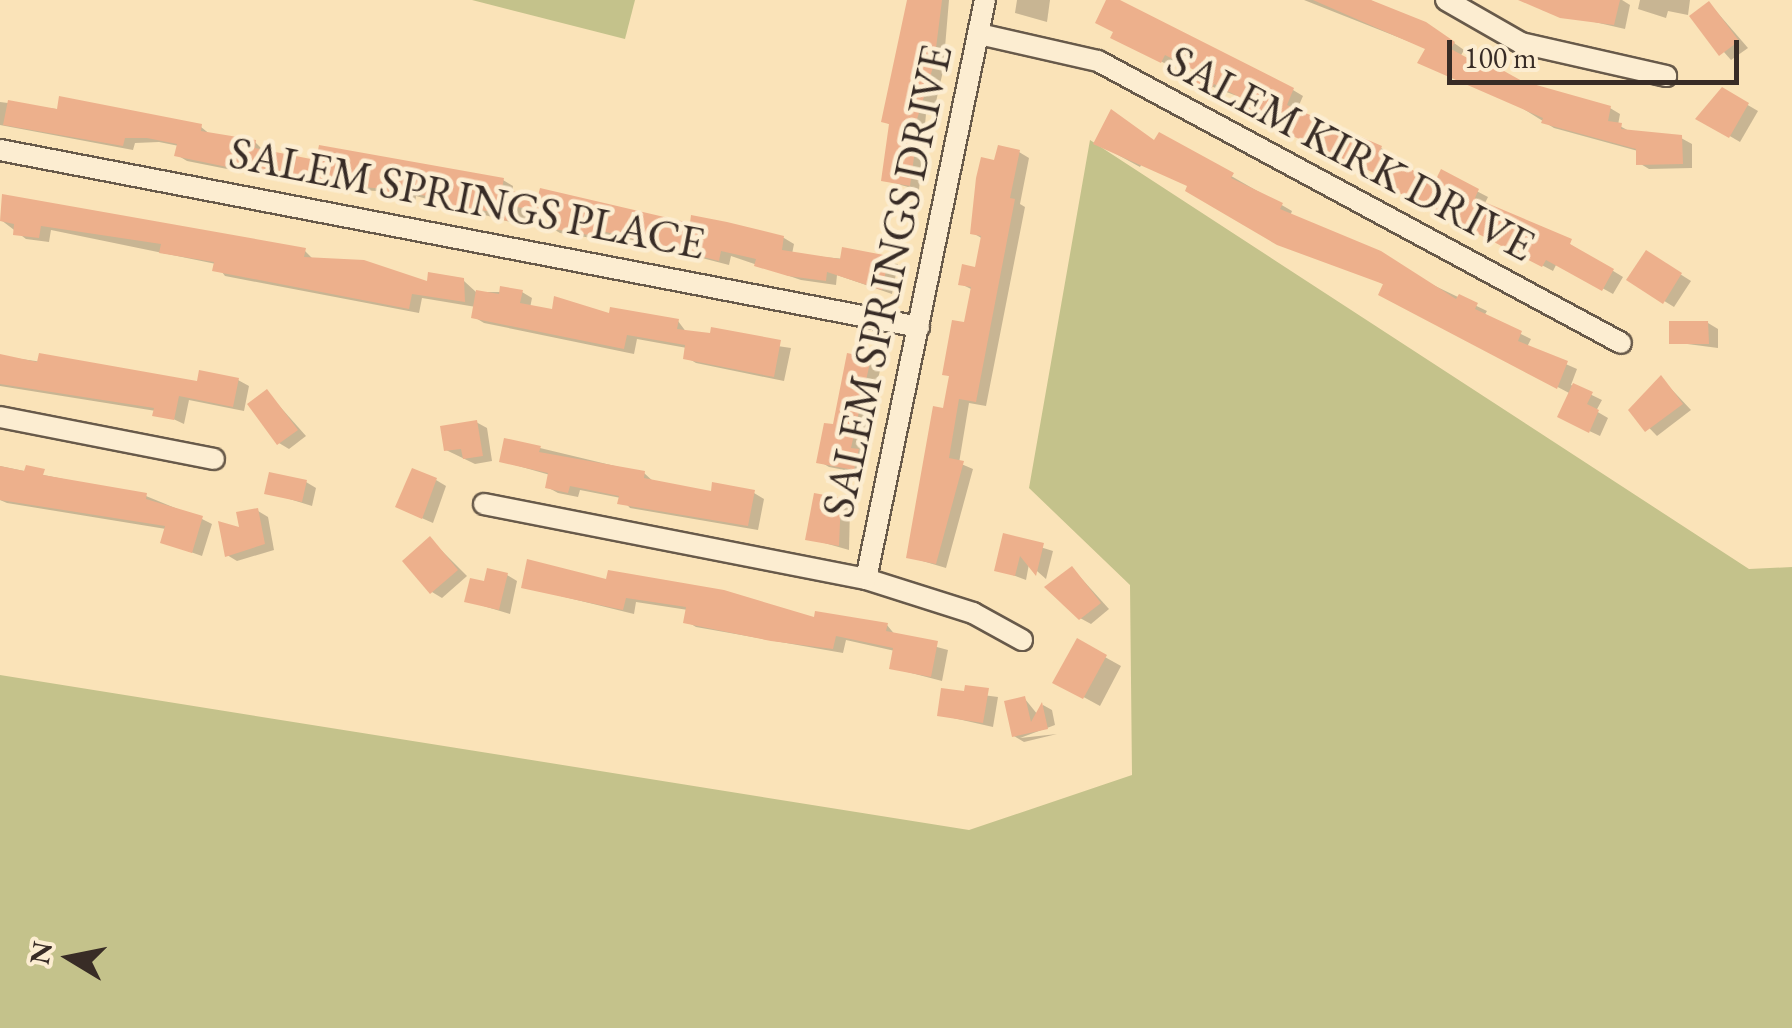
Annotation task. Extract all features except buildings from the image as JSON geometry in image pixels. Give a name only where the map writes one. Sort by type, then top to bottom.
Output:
[{"type":"street","name":"SALEM SPRINGS DRIVE","points":[[866,579],[985,0]]},
{"type":"street","points":[[1446,0],[1521,43],[1666,76]]},
{"type":"street","name":"SALEM KIRK DRIVE","points":[[979,34],[1098,61],[1621,343]]},
{"type":"street","name":"SALEM SPRINGS PLACE","points":[[0,150],[919,328]]},
{"type":"street","points":[[0,417],[214,459]]},
{"type":"street","points":[[484,504],[866,579],[973,614],[1022,640]]},
{"type":"shaded area","points":[[472,0],[635,0],[625,39]]},
{"type":"shaded area","points":[[1090,140],[1749,569],[1792,567],[1792,1028],[0,1028],[0,675],[969,830],[1132,775],[1130,585],[1029,488]]}]
